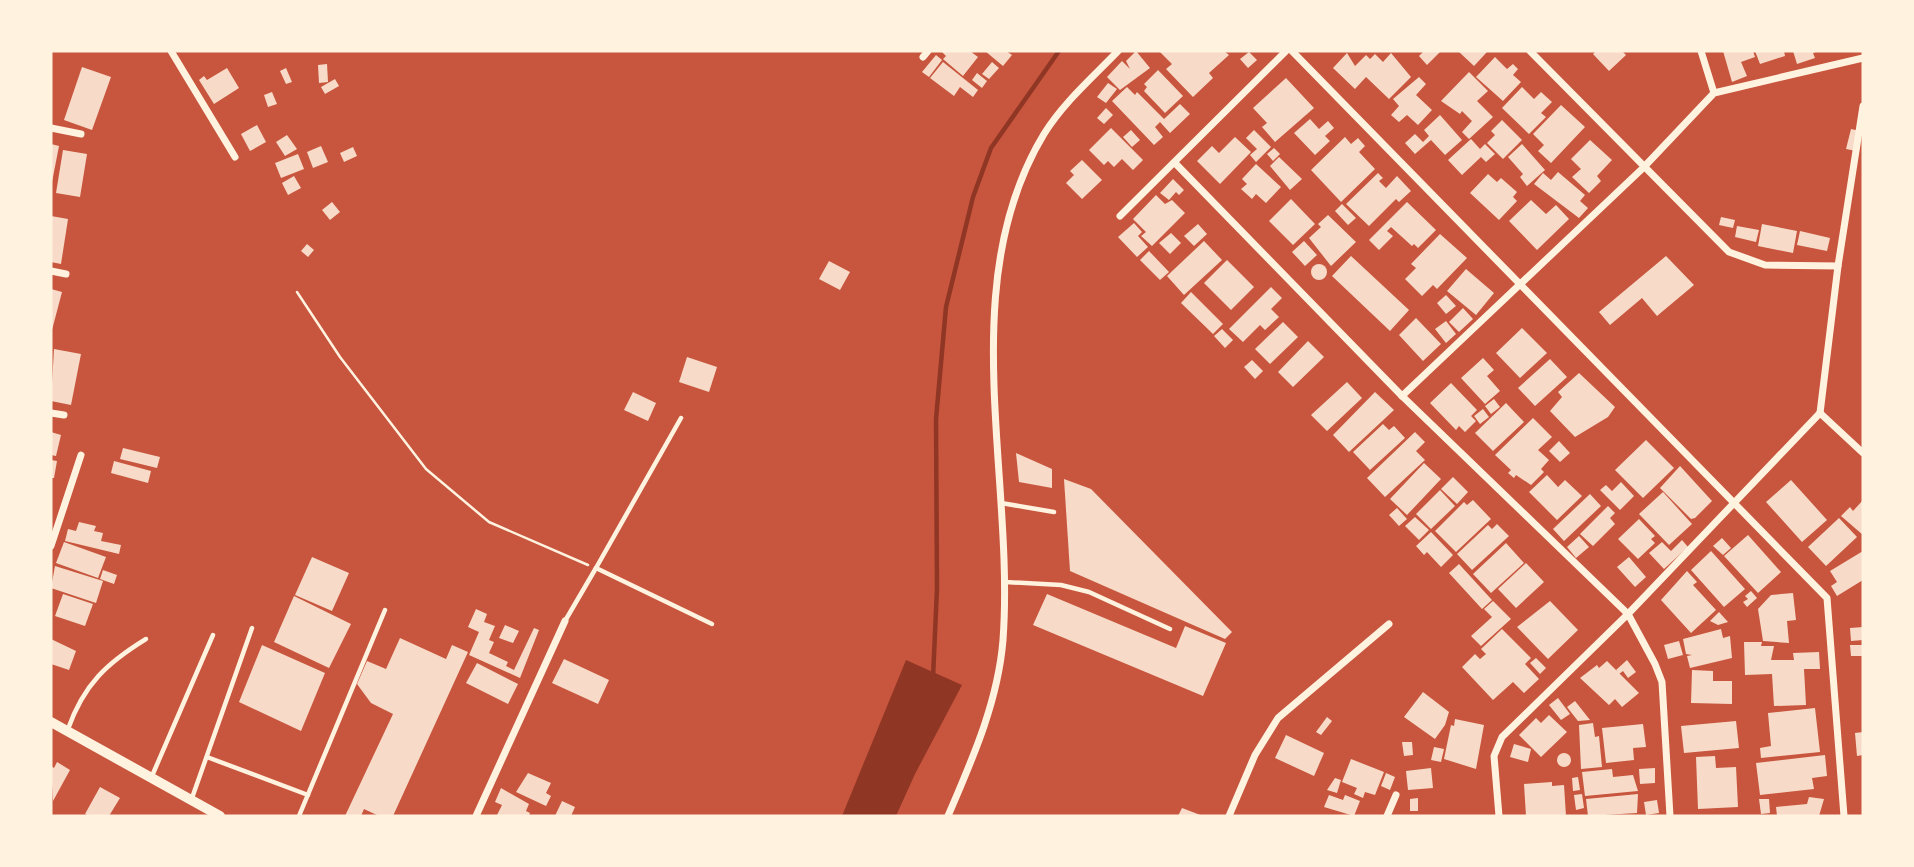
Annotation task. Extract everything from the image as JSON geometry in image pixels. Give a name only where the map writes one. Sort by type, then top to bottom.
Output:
[{"type":"street","points":[[171,51],[235,157]]},
{"type":"street","points":[[948,816],[977,748],[998,676],[1005,582],[993,372],[1002,251],[1013,210],[1044,134],[1069,101],[1118,51]]},
{"type":"street","points":[[1120,216],[1286,51]]},
{"type":"street","points":[[1292,51],[1826,598],[1829,605],[1844,816]]},
{"type":"street","points":[[1530,51],[1729,252],[1765,265],[1838,266]]},
{"type":"street","points":[[1700,51],[1714,93]]},
{"type":"street","points":[[1402,396],[1643,168],[1714,93],[1863,58]]},
{"type":"street","points":[[1499,816],[1494,756],[1502,737],[1628,614],[1820,414],[1838,266],[1863,106]]},
{"type":"street","points":[[51,128],[81,134]]},
{"type":"street","points":[[1175,163],[1402,396],[1628,614],[1662,682],[1670,816]]},
{"type":"street","points":[[51,271],[66,274]]},
{"type":"street","points":[[51,413],[64,415]]},
{"type":"street","points":[[1820,414],[1863,453]]},
{"type":"street","points":[[51,546],[81,456]]},
{"type":"street","points":[[477,816],[565,621]]},
{"type":"street","points":[[1229,816],[1255,755],[1278,718],[1389,624]]},
{"type":"street","points":[[51,722],[220,816]]},
{"type":"street","points":[[1387,816],[1396,795]]},
{"type":"lane","points":[[565,621],[681,418]]},
{"type":"lane","points":[[1000,503],[1054,512]]},
{"type":"lane","points":[[596,568],[712,624]]},
{"type":"lane","points":[[1005,582],[1061,585],[1089,592],[1170,629]]},
{"type":"lane","points":[[299,816],[385,610]]},
{"type":"lane","points":[[192,799],[252,628]]},
{"type":"lane","points":[[152,776],[213,635]]},
{"type":"lane","points":[[67,729],[78,701],[97,676],[117,657],[146,639]]},
{"type":"lane","points":[[207,757],[309,795]]},
{"type":"path","points":[[297,292],[340,357],[426,469],[489,523],[596,568]]},
{"type":"shaded area","points":[[906,660],[962,685],[896,816],[842,816]]},
{"type":"building","points":[[941,51],[970,51],[978,57],[963,76],[943,59],[946,56]]},
{"type":"building","points":[[985,51],[1006,51],[1012,55],[1003,66]]},
{"type":"building","points":[[1136,51],[1150,68],[1120,90],[1107,77],[1122,61],[1130,69],[1126,61]]},
{"type":"building","points":[[1159,51],[1224,51],[1229,55],[1209,73],[1213,78],[1193,97],[1166,69],[1172,64]]},
{"type":"building","points":[[1424,51],[1441,51],[1427,65],[1419,56]]},
{"type":"building","points":[[1458,51],[1486,51],[1487,52],[1474,66]]},
{"type":"building","points":[[1596,51],[1622,51],[1626,55],[1609,71],[1593,54]]},
{"type":"building","points":[[1723,51],[1753,51],[1755,57],[1741,62],[1747,76],[1732,82]]},
{"type":"building","points":[[1755,51],[1784,51],[1785,56],[1760,64]]},
{"type":"building","points":[[1793,51],[1818,51],[1813,53],[1815,58],[1797,64]]},
{"type":"building","points":[[1249,52],[1257,60],[1248,68],[1240,59]]},
{"type":"building","points":[[1347,53],[1355,66],[1366,55],[1370,59],[1375,54],[1383,62],[1391,53],[1411,77],[1389,99],[1366,77],[1355,89],[1333,68]]},
{"type":"building","points":[[936,55],[942,60],[929,77],[922,72]]},
{"type":"building","points":[[1495,57],[1507,69],[1513,64],[1518,69],[1513,75],[1521,82],[1503,101],[1476,77]]},
{"type":"building","points":[[943,62],[978,90],[973,97],[960,87],[954,96],[930,78]]},
{"type":"building","points":[[992,62],[999,68],[989,79],[982,74]]},
{"type":"building","points":[[327,64],[328,82],[319,83],[318,65]]},
{"type":"building","points":[[82,67],[111,77],[92,130],[64,120]]},
{"type":"building","points":[[227,68],[239,88],[214,104],[199,80],[204,76],[207,80]]},
{"type":"building","points":[[286,68],[292,82],[286,84],[280,71]]},
{"type":"building","points":[[1158,70],[1183,96],[1165,113],[1144,91],[1147,87],[1144,84]]},
{"type":"building","points":[[1469,72],[1488,91],[1477,101],[1493,117],[1469,139],[1462,132],[1472,121],[1462,111],[1460,114],[1441,101]]},
{"type":"building","points":[[977,73],[987,81],[982,88],[972,80]]},
{"type":"building","points":[[1419,77],[1426,84],[1416,95],[1432,110],[1418,125],[1407,115],[1399,122],[1391,115],[1399,106],[1393,99]]},
{"type":"building","points":[[1286,78],[1314,108],[1275,142],[1262,127],[1267,123],[1253,108]]},
{"type":"building","points":[[335,79],[339,86],[325,94],[321,87]]},
{"type":"building","points":[[1108,83],[1117,89],[1106,103],[1097,97]]},
{"type":"building","points":[[1127,87],[1135,95],[1137,92],[1164,119],[1180,104],[1190,114],[1170,133],[1160,122],[1155,127],[1163,137],[1154,145],[1112,101]]},
{"type":"building","points":[[1522,87],[1534,99],[1541,92],[1552,102],[1541,113],[1546,117],[1529,134],[1502,108]]},
{"type":"building","points":[[272,92],[277,104],[268,107],[264,95]]},
{"type":"building","points":[[1561,105],[1585,127],[1551,163],[1538,151],[1544,145],[1533,134]]},
{"type":"building","points":[[1106,108],[1113,115],[1104,124],[1097,118]]},
{"type":"building","points":[[1440,115],[1462,140],[1445,155],[1431,140],[1415,154],[1405,143],[1415,134],[1423,142],[1429,136],[1424,130]]},
{"type":"building","points":[[1310,119],[1319,129],[1328,121],[1334,128],[1325,136],[1330,141],[1315,155],[1294,133]]},
{"type":"building","points":[[1502,120],[1522,140],[1503,159],[1487,143],[1495,135],[1491,131]]},
{"type":"building","points":[[257,125],[266,142],[250,151],[241,134]]},
{"type":"building","points":[[1111,128],[1143,160],[1133,170],[1122,159],[1114,167],[1108,161],[1104,165],[1089,150]]},
{"type":"building","points":[[1851,129],[1860,131],[1856,151],[1846,149]]},
{"type":"building","points":[[1131,130],[1140,140],[1132,147],[1123,137]]},
{"type":"building","points":[[1254,130],[1271,147],[1256,162],[1250,155],[1257,149],[1246,138]]},
{"type":"building","points":[[287,135],[297,149],[285,156],[276,142]]},
{"type":"building","points":[[1235,137],[1251,152],[1220,184],[1197,161],[1212,146],[1219,153]]},
{"type":"building","points":[[1345,137],[1351,144],[1358,138],[1365,146],[1359,152],[1375,169],[1341,202],[1311,170]]},
{"type":"building","points":[[1471,139],[1480,149],[1485,144],[1495,154],[1486,162],[1481,157],[1462,175],[1448,160]]},
{"type":"building","points":[[1590,140],[1612,160],[1597,176],[1601,181],[1589,193],[1572,177],[1581,169],[1571,159]]},
{"type":"building","points":[[51,144],[59,146],[52,182],[51,182]]},
{"type":"building","points":[[1522,144],[1545,170],[1527,186],[1520,177],[1523,174],[1508,157]]},
{"type":"building","points":[[321,146],[328,162],[313,168],[307,152]]},
{"type":"building","points":[[353,147],[357,156],[344,162],[340,153]]},
{"type":"building","points":[[1274,148],[1280,154],[1273,161],[1267,154]]},
{"type":"building","points":[[63,150],[87,154],[80,197],[56,193]]},
{"type":"building","points":[[298,154],[304,169],[281,178],[275,163]]},
{"type":"building","points":[[1279,157],[1302,179],[1290,190],[1270,166]]},
{"type":"building","points":[[1082,160],[1102,180],[1082,199],[1066,183],[1074,175],[1070,171]]},
{"type":"building","points":[[1256,164],[1281,187],[1266,203],[1256,194],[1252,199],[1241,189],[1247,184],[1242,179]]},
{"type":"building","points":[[1558,172],[1585,195],[1580,201],[1588,208],[1579,218],[1534,184],[1543,173],[1551,180]]},
{"type":"building","points":[[1378,173],[1383,178],[1379,181],[1386,188],[1397,176],[1411,191],[1399,202],[1396,199],[1369,226],[1346,204]]},
{"type":"building","points":[[1488,174],[1497,182],[1501,178],[1517,192],[1513,197],[1517,201],[1499,220],[1470,193]]},
{"type":"building","points":[[294,176],[301,188],[288,195],[282,183]]},
{"type":"building","points":[[1173,179],[1184,190],[1179,195],[1176,192],[1169,200],[1160,193]]},
{"type":"building","points":[[1156,195],[1165,204],[1172,200],[1185,213],[1152,246],[1141,236],[1146,232],[1133,219]]},
{"type":"building","points":[[1291,199],[1315,224],[1293,245],[1269,221]]},
{"type":"building","points":[[1531,200],[1546,214],[1556,205],[1569,219],[1537,250],[1509,221]]},
{"type":"building","points":[[332,202],[340,212],[330,220],[322,210]]},
{"type":"building","points":[[1407,202],[1436,230],[1418,248],[1414,244],[1412,246],[1391,227],[1387,231],[1393,236],[1379,250],[1369,240]]},
{"type":"building","points":[[1342,204],[1356,218],[1348,225],[1335,211]]},
{"type":"building","points":[[1328,215],[1356,242],[1331,266],[1309,238],[1321,227],[1318,224]]},
{"type":"building","points":[[51,216],[68,219],[61,264],[51,262]]},
{"type":"building","points":[[1721,217],[1735,220],[1733,228],[1719,225]]},
{"type":"building","points":[[1134,223],[1142,232],[1138,236],[1148,247],[1137,257],[1118,237]]},
{"type":"building","points":[[1198,224],[1207,234],[1194,246],[1184,236]]},
{"type":"building","points":[[1762,224],[1797,231],[1793,253],[1758,246]]},
{"type":"building","points":[[1737,226],[1759,230],[1756,242],[1735,237]]},
{"type":"building","points":[[1800,231],[1830,238],[1827,251],[1797,245]]},
{"type":"building","points":[[1171,233],[1181,243],[1170,254],[1159,243]]},
{"type":"building","points":[[1440,234],[1467,258],[1437,289],[1433,285],[1422,296],[1405,279],[1416,268],[1411,264]]},
{"type":"building","points":[[1204,241],[1222,260],[1184,295],[1167,276]]},
{"type":"building","points":[[1304,241],[1317,255],[1305,266],[1292,252]]},
{"type":"building","points":[[307,244],[314,250],[308,257],[301,251]]},
{"type":"building","points":[[1149,251],[1169,272],[1160,280],[1140,260]]},
{"type":"building","points":[[1351,256],[1409,310],[1390,331],[1332,276]]},
{"type":"building","points":[[1666,256],[1694,285],[1657,316],[1642,298],[1610,325],[1599,312]]},
{"type":"building","points":[[1227,260],[1254,287],[1231,310],[1204,283]]},
{"type":"building","points":[[829,261],[850,272],[840,290],[819,279]]},
{"type":"building","points":[[1319,264],[1325,266],[1325,278],[1319,280],[1313,278],[1311,272],[1313,266]]},
{"type":"building","points":[[1466,269],[1494,293],[1476,315],[1447,291]]},
{"type":"building","points":[[1271,287],[1282,298],[1271,309],[1279,317],[1265,330],[1260,325],[1243,342],[1229,329]]},
{"type":"building","points":[[51,289],[62,292],[52,330],[51,330]]},
{"type":"building","points":[[1191,292],[1223,324],[1213,334],[1181,303]]},
{"type":"building","points":[[1446,295],[1456,306],[1446,314],[1437,303]]},
{"type":"building","points":[[1463,308],[1473,319],[1459,332],[1449,322]]},
{"type":"building","points":[[1416,318],[1441,344],[1423,361],[1399,335]]},
{"type":"building","points":[[1446,321],[1456,334],[1446,343],[1435,329]]},
{"type":"building","points":[[1283,322],[1298,337],[1270,364],[1255,349]]},
{"type":"building","points":[[1522,328],[1547,353],[1520,378],[1496,353]]},
{"type":"building","points":[[1222,329],[1233,340],[1225,348],[1214,336]]},
{"type":"building","points":[[1308,341],[1324,357],[1293,387],[1278,372]]},
{"type":"building","points":[[54,349],[81,354],[71,405],[51,401]]},
{"type":"building","points":[[687,357],[717,367],[709,392],[679,382]]},
{"type":"building","points":[[1483,358],[1494,370],[1487,376],[1500,391],[1485,404],[1461,378]]},
{"type":"building","points":[[1550,359],[1567,377],[1535,406],[1518,388]]},
{"type":"building","points":[[1252,360],[1263,371],[1255,379],[1244,367]]},
{"type":"building","points":[[1579,373],[1615,407],[1608,417],[1575,437],[1550,411],[1562,397],[1558,392]]},
{"type":"building","points":[[1347,382],[1362,398],[1327,431],[1311,415]]},
{"type":"building","points":[[1451,383],[1477,410],[1471,416],[1476,421],[1465,432],[1459,426],[1456,430],[1430,403]]},
{"type":"building","points":[[633,392],[656,403],[648,421],[624,410]]},
{"type":"building","points":[[1375,392],[1394,410],[1349,452],[1333,435]]},
{"type":"building","points":[[1494,399],[1500,407],[1491,414],[1485,406]]},
{"type":"building","points":[[1506,403],[1524,422],[1493,451],[1475,433]]},
{"type":"building","points":[[1483,409],[1489,417],[1480,424],[1474,416]]},
{"type":"building","points":[[1533,418],[1552,437],[1538,450],[1549,460],[1541,469],[1544,472],[1531,485],[1508,473],[1511,470],[1495,455]]},
{"type":"building","points":[[1383,424],[1389,430],[1394,426],[1405,438],[1370,470],[1353,452]]},
{"type":"building","points":[[51,432],[61,435],[56,456],[51,455]]},
{"type":"building","points":[[1415,432],[1425,442],[1416,451],[1425,460],[1385,497],[1367,478]]},
{"type":"building","points":[[1646,440],[1674,468],[1643,498],[1615,470]]},
{"type":"building","points":[[1559,441],[1570,453],[1560,462],[1549,451]]},
{"type":"building","points":[[123,448],[160,457],[157,468],[120,459]]},
{"type":"building","points":[[1016,453],[1052,469],[1052,488],[1019,482]]},
{"type":"building","points":[[51,460],[57,461],[54,478],[51,478]]},
{"type":"building","points":[[114,461],[151,471],[148,483],[111,473]]},
{"type":"building","points":[[1424,463],[1441,479],[1407,515],[1390,499]]},
{"type":"building","points":[[1680,466],[1712,501],[1691,519],[1660,488]]},
{"type":"building","points":[[1547,475],[1558,487],[1565,480],[1582,496],[1557,520],[1529,492]]},
{"type":"building","points":[[1453,477],[1468,492],[1457,504],[1441,489]]},
{"type":"building","points":[[1064,479],[1091,489],[1232,632],[1225,639],[1070,571]]},
{"type":"building","points":[[1791,480],[1827,520],[1802,542],[1766,502]]},
{"type":"building","points":[[1621,482],[1634,496],[1620,510],[1600,490],[1606,485],[1612,491]]},
{"type":"building","points":[[1440,490],[1455,506],[1431,529],[1416,514]]},
{"type":"building","points":[[1663,492],[1692,524],[1669,545],[1639,514]]},
{"type":"building","points":[[1590,494],[1601,506],[1564,541],[1553,529]]},
{"type":"building","points":[[1473,500],[1491,519],[1456,552],[1435,531],[1464,502],[1467,505]]},
{"type":"building","points":[[1863,500],[1863,535],[1841,516],[1850,507],[1853,511]]},
{"type":"building","points":[[1608,506],[1615,513],[1610,518],[1615,524],[1593,546],[1580,534]]},
{"type":"building","points":[[1397,508],[1407,519],[1399,526],[1389,515]]},
{"type":"building","points":[[1415,517],[1429,530],[1419,540],[1405,526]]},
{"type":"building","points":[[1839,518],[1857,537],[1826,566],[1808,547]]},
{"type":"building","points":[[1639,519],[1655,536],[1651,539],[1655,543],[1638,559],[1618,539]]},
{"type":"building","points":[[79,522],[96,526],[94,531],[103,533],[101,541],[121,545],[119,554],[65,541],[68,529],[76,531]]},
{"type":"building","points":[[1497,524],[1509,536],[1472,570],[1457,554],[1488,525],[1492,529]]},
{"type":"building","points":[[1431,532],[1453,555],[1441,567],[1427,552],[1424,555],[1416,546]]},
{"type":"building","points":[[1748,535],[1781,572],[1758,593],[1724,556]]},
{"type":"building","points":[[1579,536],[1589,547],[1576,558],[1567,547]]},
{"type":"building","points":[[1722,538],[1731,548],[1723,555],[1713,546]]},
{"type":"building","points":[[1682,540],[1688,547],[1664,569],[1649,553],[1662,542],[1671,551]]},
{"type":"building","points":[[64,542],[106,557],[98,578],[56,563]]},
{"type":"building","points":[[1506,543],[1524,563],[1491,593],[1473,574]]},
{"type":"building","points":[[1711,551],[1745,589],[1724,607],[1691,570]]},
{"type":"building","points":[[1863,551],[1863,580],[1837,596],[1831,586],[1837,582],[1830,571]]},
{"type":"building","points":[[312,557],[349,573],[332,611],[295,595]]},
{"type":"building","points":[[1629,557],[1646,577],[1635,587],[1617,567]]},
{"type":"building","points":[[1526,563],[1544,582],[1516,608],[1498,589]]},
{"type":"building","points":[[1459,564],[1492,600],[1482,609],[1449,573]]},
{"type":"building","points":[[55,566],[103,581],[96,603],[51,588]]},
{"type":"building","points":[[103,570],[117,575],[114,584],[100,579]]},
{"type":"building","points":[[1687,571],[1697,582],[1693,585],[1716,610],[1691,633],[1661,600]]},
{"type":"building","points":[[1751,591],[1757,598],[1747,607],[1743,602],[1748,599],[1745,596]]},
{"type":"building","points":[[1793,593],[1796,620],[1787,621],[1789,643],[1763,641],[1758,609],[1771,595]]},
{"type":"building","points":[[63,594],[93,604],[85,626],[55,616]]},
{"type":"building","points":[[1047,594],[1176,648],[1185,626],[1226,643],[1203,696],[1033,625]]},
{"type":"building","points":[[294,596],[351,624],[329,668],[274,642]]},
{"type":"building","points":[[1493,601],[1511,619],[1481,646],[1471,636],[1492,617],[1484,609]]},
{"type":"building","points":[[1550,601],[1578,630],[1548,659],[1517,627]]},
{"type":"building","points":[[476,609],[487,614],[484,622],[495,626],[489,640],[494,642],[489,653],[508,662],[506,666],[514,670],[534,628],[539,630],[520,678],[469,655],[479,632],[468,627]]},
{"type":"building","points":[[1719,612],[1728,622],[1718,625],[1710,621]]},
{"type":"building","points":[[505,625],[519,631],[513,643],[499,638]]},
{"type":"building","points":[[1863,627],[1863,640],[1851,641],[1850,628]]},
{"type":"building","points":[[1502,629],[1531,658],[1525,664],[1539,679],[1524,693],[1513,682],[1493,700],[1462,667],[1475,654],[1480,659],[1486,654],[1481,649]]},
{"type":"building","points":[[1721,629],[1723,638],[1730,636],[1732,658],[1690,668],[1687,656],[1692,655],[1686,654],[1683,639]]},
{"type":"building","points":[[400,638],[446,659],[452,645],[468,652],[393,816],[379,816],[364,809],[361,816],[345,816],[393,714],[371,703],[357,684],[367,661],[386,669]]},
{"type":"building","points":[[51,639],[76,651],[69,670],[51,664]]},
{"type":"building","points":[[1679,641],[1683,655],[1668,659],[1664,645]]},
{"type":"building","points":[[1744,642],[1762,642],[1761,646],[1774,646],[1771,660],[1794,660],[1793,653],[1819,652],[1820,669],[1804,669],[1806,705],[1774,706],[1772,674],[1745,675]]},
{"type":"building","points":[[262,645],[325,673],[301,731],[239,702]]},
{"type":"building","points":[[1850,645],[1863,645],[1863,656],[1851,656]]},
{"type":"building","points":[[1536,658],[1546,668],[1540,674],[1530,663]]},
{"type":"building","points":[[564,659],[609,680],[598,704],[552,683]]},
{"type":"building","points":[[1627,660],[1636,672],[1628,678],[1623,671],[1619,674],[1616,670]]},
{"type":"building","points":[[1607,661],[1639,693],[1622,707],[1615,699],[1609,705],[1580,678]]},
{"type":"building","points":[[477,663],[518,684],[508,704],[466,683]]},
{"type":"building","points":[[1692,670],[1713,671],[1713,681],[1732,681],[1732,704],[1691,703]]},
{"type":"building","points":[[1423,692],[1449,712],[1445,725],[1435,739],[1404,717]]},
{"type":"building","points":[[1558,698],[1570,714],[1561,720],[1549,705]]},
{"type":"building","points":[[1575,701],[1590,720],[1578,721],[1567,707]]},
{"type":"building","points":[[1815,708],[1820,752],[1761,758],[1760,748],[1771,746],[1768,713]]},
{"type":"building","points":[[1549,715],[1567,732],[1541,757],[1519,735],[1536,718],[1541,723]]},
{"type":"building","points":[[1327,717],[1332,721],[1321,735],[1316,732]]},
{"type":"building","points":[[1455,719],[1484,725],[1476,769],[1444,759],[1451,725],[1454,726]]},
{"type":"building","points":[[1736,721],[1739,748],[1684,753],[1681,726]]},
{"type":"building","points":[[1593,723],[1595,737],[1599,736],[1602,767],[1581,769],[1579,725]]},
{"type":"building","points":[[1643,724],[1646,747],[1633,748],[1634,760],[1606,763],[1602,728]]},
{"type":"building","points":[[1863,732],[1863,755],[1857,756],[1855,733]]},
{"type":"building","points":[[1286,735],[1324,753],[1314,776],[1275,758]]},
{"type":"building","points":[[1402,742],[1412,742],[1413,755],[1404,756]]},
{"type":"building","points":[[1514,744],[1531,749],[1528,762],[1510,757]]},
{"type":"building","points":[[1434,747],[1444,749],[1441,762],[1431,760]]},
{"type":"building","points":[[1564,753],[1569,755],[1569,765],[1564,767],[1559,765],[1557,760],[1559,755]]},
{"type":"building","points":[[1825,755],[1827,776],[1812,778],[1814,789],[1760,795],[1756,763]]},
{"type":"building","points":[[1715,756],[1716,768],[1736,767],[1738,807],[1698,809],[1696,757]]},
{"type":"building","points":[[1351,759],[1384,772],[1375,795],[1365,792],[1363,798],[1354,794],[1357,788],[1342,782]]},
{"type":"building","points":[[57,762],[70,770],[53,801],[51,766],[54,768]]},
{"type":"building","points":[[1431,768],[1433,788],[1408,790],[1406,771]]},
{"type":"building","points":[[1655,768],[1655,783],[1640,784],[1639,769]]},
{"type":"building","points":[[1612,769],[1613,777],[1633,775],[1638,791],[1585,796],[1582,772]]},
{"type":"building","points":[[528,773],[551,783],[546,793],[551,796],[546,806],[516,792]]},
{"type":"building","points":[[1386,773],[1395,777],[1390,790],[1381,786]]},
{"type":"building","points":[[1578,777],[1580,790],[1573,791],[1572,778]]},
{"type":"building","points":[[1335,778],[1341,780],[1337,793],[1327,790]]},
{"type":"building","points":[[1552,782],[1552,786],[1564,785],[1566,816],[1526,816],[1524,784]]},
{"type":"building","points":[[100,787],[120,798],[109,816],[89,816],[85,814]]},
{"type":"building","points":[[501,788],[529,804],[526,811],[530,813],[529,816],[497,815],[502,805],[495,802]]},
{"type":"building","points":[[1582,794],[1584,808],[1576,810],[1574,795]]},
{"type":"building","points":[[1638,794],[1637,813],[1588,816],[1586,799]]},
{"type":"building","points":[[1329,795],[1343,800],[1345,795],[1360,801],[1354,816],[1324,807]]},
{"type":"building","points":[[1809,797],[1824,799],[1819,816],[1777,816],[1776,807],[1807,804]]},
{"type":"building","points":[[1418,798],[1418,811],[1410,811],[1410,799]]},
{"type":"building","points":[[1759,799],[1769,799],[1770,813],[1761,814]]},
{"type":"building","points":[[1657,800],[1659,813],[1646,815],[1644,802]]},
{"type":"building","points":[[562,801],[575,807],[571,816],[555,816]]},
{"type":"building","points":[[1182,808],[1203,816],[1178,816]]},
{"type":"waterway","points":[[933,677],[937,589],[936,419],[946,307],[973,197],[991,148],[1059,51]]}]
